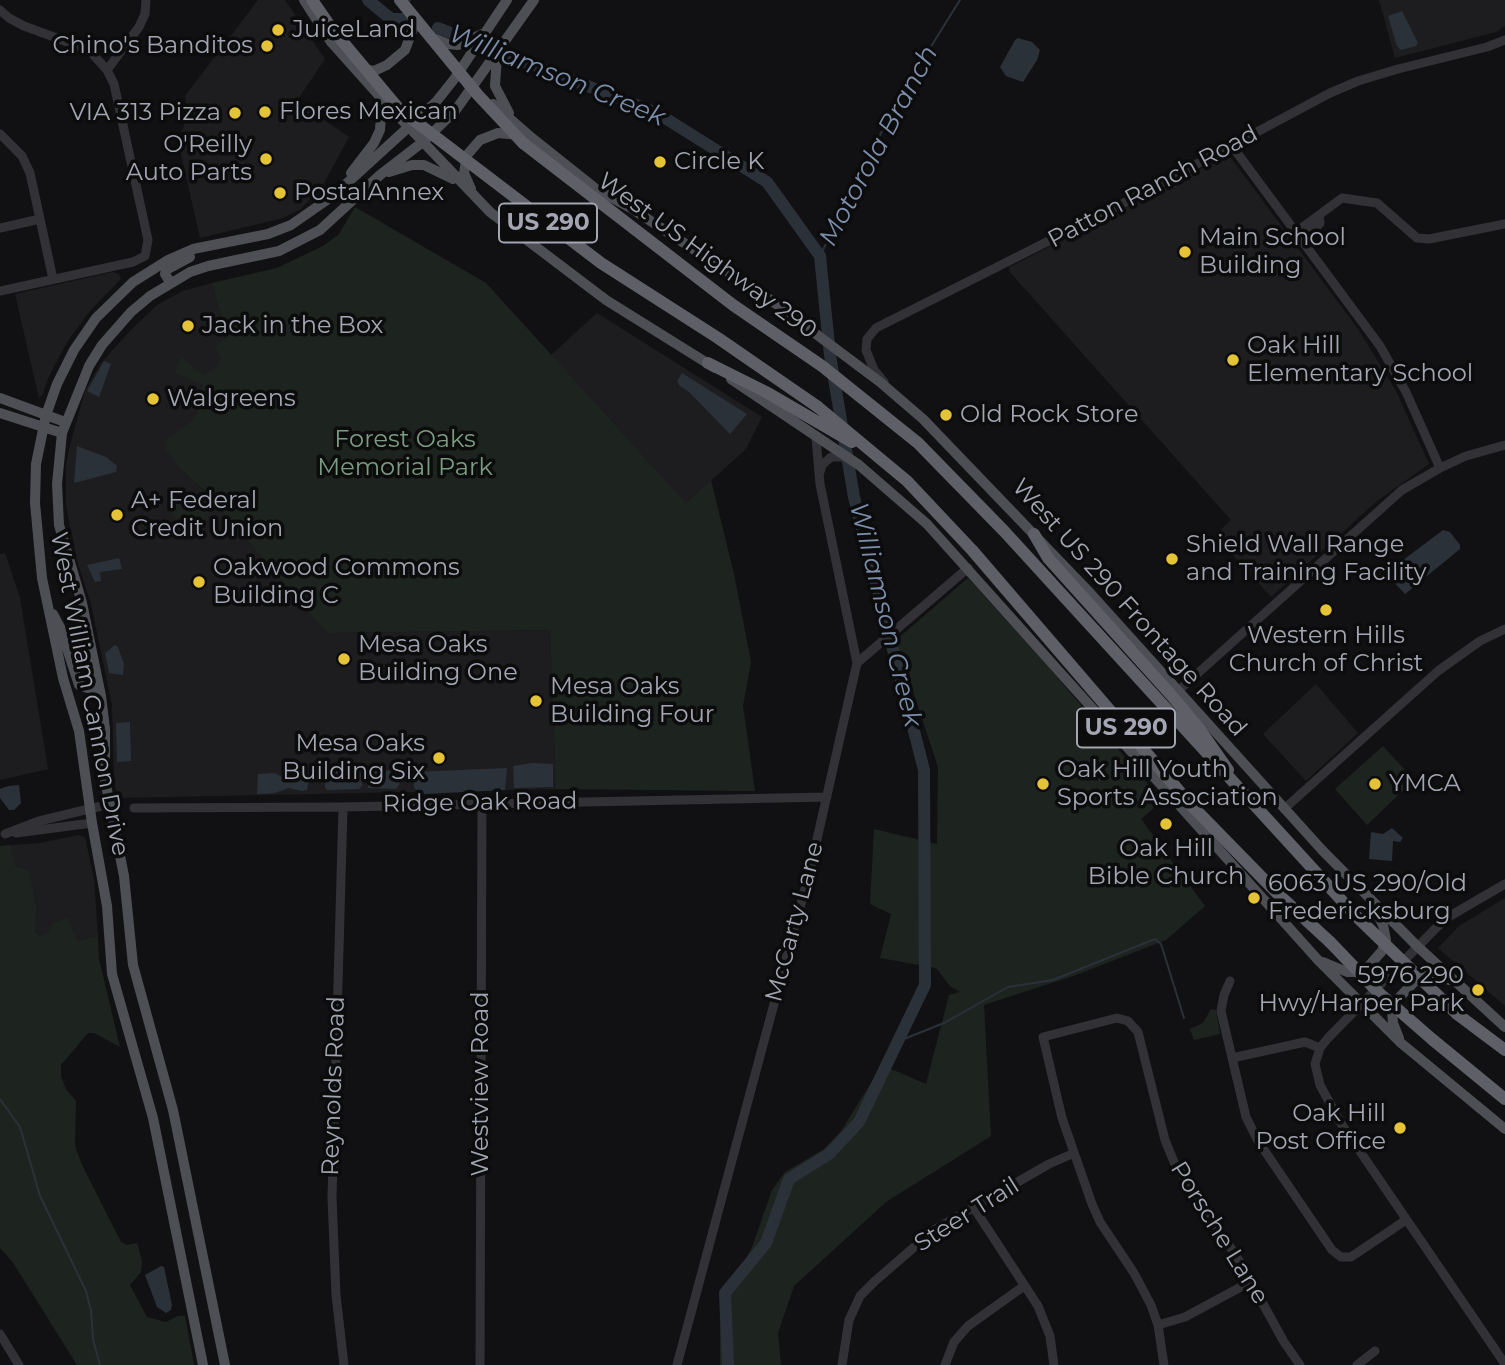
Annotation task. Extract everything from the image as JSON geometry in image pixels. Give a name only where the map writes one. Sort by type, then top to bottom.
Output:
[{"type":"highway","name":"US 290","points":[[312,0],[332,30],[399,108],[601,263],[718,338],[818,407],[883,459],[972,550],[1192,806],[1379,993],[1505,1099]]},
{"type":"highway","name":"West US Highway 290","points":[[405,0],[478,96],[523,143],[733,305],[822,366],[918,443],[1004,531],[1244,797]]},
{"type":"highway","points":[[708,363],[766,393],[819,432],[883,459]]},
{"type":"highway","points":[[1034,534],[1048,558],[1198,727],[1244,797]]},
{"type":"highway","name":"US 290","points":[[1244,797],[1355,915],[1457,1014],[1505,1049]]},
{"type":"main road","points":[[304,0],[331,42],[490,212],[573,277],[651,330],[708,363]]},
{"type":"main road","points":[[350,63],[366,71],[374,71],[387,65],[405,50],[415,26],[405,0]]},
{"type":"main road","points":[[405,0],[460,70],[519,126]]},
{"type":"main road","name":"West William Cannon Drive","points":[[203,1365],[153,1118],[112,974],[107,906],[89,809],[79,731],[63,678],[41,566],[35,503],[36,464],[46,415],[57,384],[74,350],[107,306],[133,282],[149,270],[181,254],[210,244],[268,234],[291,225],[322,204],[436,102],[507,0]]},
{"type":"main road","points":[[380,175],[424,141],[455,111],[474,85],[489,71],[534,0]]},
{"type":"main road","points":[[436,39],[457,44],[474,39],[487,30]]},
{"type":"main road","points":[[489,71],[497,93],[519,126]]},
{"type":"main road","points":[[345,185],[380,130],[382,99]]},
{"type":"main road","name":"West US Highway 290","points":[[519,126],[596,188],[795,318],[894,393]]},
{"type":"main road","points":[[473,194],[464,173],[467,155],[480,140],[498,133],[532,138]]},
{"type":"main road","points":[[380,175],[412,165],[424,166],[442,172],[463,185]]},
{"type":"main road","name":"West William Cannon Drive","points":[[225,1365],[173,1110],[133,965],[124,876],[105,780],[105,729],[100,692],[82,603],[59,525],[57,484],[62,433],[81,383],[99,349],[131,312],[170,282],[208,266],[264,256],[287,248],[329,223],[380,175]]},
{"type":"main road","points":[[322,204],[329,223]]},
{"type":"main road","points":[[170,282],[165,274],[166,270],[210,244]]},
{"type":"main road","name":"West US 290 Frontage Road","points":[[894,393],[940,434],[1034,534],[1371,901],[1505,1027]]},
{"type":"main road","points":[[0,398],[65,422]]},
{"type":"main road","points":[[0,413],[62,433]]},
{"type":"main road","points":[[819,432],[927,524],[1361,1005],[1505,1129]]},
{"type":"main road","points":[[48,606],[60,627],[79,685],[100,692]]},
{"type":"main road","points":[[1318,960],[1347,972],[1367,968],[1382,951],[1386,940],[1383,925],[1371,901]]},
{"type":"main road","points":[[1401,1042],[1393,1023],[1392,1011],[1397,1000],[1416,980],[1429,975],[1440,975],[1455,982]]},
{"type":"street","points":[[107,70],[139,27],[145,13],[146,0]]},
{"type":"street","points":[[0,10],[24,26],[89,50],[107,70],[114,84],[148,240],[145,256],[133,262],[0,291]]},
{"type":"street","name":"Patton Ranch Road","points":[[894,393],[869,359],[866,350],[869,334],[876,328],[1357,81],[1505,40]]},
{"type":"street","points":[[0,134],[12,144],[26,164],[53,279]]},
{"type":"street","points":[[1232,146],[1300,229],[1393,367],[1440,468]]},
{"type":"street","points":[[1300,229],[1342,198],[1377,202],[1417,238],[1429,239],[1505,224]]},
{"type":"street","points":[[0,228],[40,219]]},
{"type":"street","name":"McCarty Lane","points":[[677,1365],[778,993],[857,663],[819,474],[819,432]]},
{"type":"street","points":[[1178,691],[1402,490],[1466,456],[1505,445]]},
{"type":"street","points":[[819,474],[822,465],[831,457],[847,457]]},
{"type":"street","points":[[857,663],[968,568]]},
{"type":"street","points":[[1284,809],[1438,671],[1480,641],[1505,629]]},
{"type":"street","name":"Ridge Oak Road","points":[[134,808],[343,807],[827,797]]},
{"type":"street","points":[[3,835],[39,821],[110,804]]},
{"type":"street","name":"Westview Road","points":[[480,1365],[482,804]]},
{"type":"street","name":"Reynolds Road","points":[[343,807],[331,1198],[336,1295],[344,1365]]},
{"type":"street","points":[[3,835],[92,823]]},
{"type":"street","points":[[1505,884],[1450,916],[1417,946],[1320,1048],[1315,1064],[1320,1085],[1340,1122],[1505,1364]]},
{"type":"street","points":[[1230,981],[1221,1011],[1246,1118],[1258,1141],[1332,1250],[1341,1257],[1351,1257],[1406,1220]]},
{"type":"street","name":"Porsche Lane","points":[[1074,1153],[1062,1118],[1043,1037],[1117,1018],[1134,1025],[1138,1032],[1169,1152],[1252,1282],[1284,1342],[1300,1365]]},
{"type":"street","points":[[1232,1058],[1305,1042],[1320,1048]]},
{"type":"street","points":[[1074,1153],[1096,1214],[1134,1273],[1158,1325],[1164,1365]]},
{"type":"street","name":"Steer Trail","points":[[842,1365],[846,1328],[860,1296],[934,1230],[1049,1164],[1074,1153]]},
{"type":"street","points":[[974,1208],[1038,1306],[1045,1322],[1054,1365]]},
{"type":"street","points":[[1158,1325],[1185,1317],[1252,1282]]},
{"type":"street","points":[[945,1365],[959,1335],[1024,1286]]},
{"type":"street","points":[[0,1335],[19,1365]]},
{"type":"street","points":[[1357,1365],[1375,1351]]},
{"type":"shaded area","points":[[258,0],[285,0],[325,59],[297,101],[349,137],[323,185],[301,209],[283,218],[200,238],[178,141],[188,115],[185,96]]},
{"type":"shaded area","points":[[1379,0],[1505,0],[1505,26],[1496,32],[1395,58]]},
{"type":"shaded area","points":[[1402,11],[1418,43],[1401,50],[1397,46],[1388,16]]},
{"type":"shaded area","points":[[1018,38],[1032,42],[1040,50],[1023,82],[1006,76],[1000,67]]},
{"type":"shaded area","name":"Oak Hill Elementary School","points":[[1226,156],[1231,158],[1358,329],[1396,391],[1429,464],[1377,501],[1271,597],[1215,535],[1231,520],[1009,271],[1010,267]]},
{"type":"shaded area","points":[[113,272],[119,274],[121,279],[88,313],[66,344],[39,398],[15,294]]},
{"type":"shaded area","points":[[212,283],[241,388],[183,471],[203,489],[327,633],[550,630],[556,789],[117,798],[112,705],[91,604],[78,564],[66,505],[69,449],[85,391],[101,363],[157,305],[183,291]]},
{"type":"shaded area","points":[[597,313],[762,417],[746,449],[686,503],[551,355]]},
{"type":"shaded area","points":[[104,361],[111,364],[99,397],[87,391]]},
{"type":"shaded area","points":[[682,373],[747,414],[730,434],[679,385],[677,381]]},
{"type":"shaded area","points":[[77,446],[106,457],[117,466],[116,472],[74,483]]},
{"type":"shaded area","points":[[1443,530],[1450,532],[1460,549],[1405,594],[1387,575]]},
{"type":"shaded area","points":[[5,553],[20,598],[48,769],[0,780],[0,554]]},
{"type":"shaded area","points":[[119,558],[122,569],[100,572],[101,581],[95,582],[87,565]]},
{"type":"shaded area","points":[[115,645],[124,664],[123,675],[109,673],[105,653]]},
{"type":"shaded area","points":[[1316,684],[1358,733],[1306,781],[1263,734]]},
{"type":"shaded area","points":[[130,722],[131,761],[117,762],[116,723]]},
{"type":"shaded area","points":[[553,764],[553,787],[514,788],[513,766]]},
{"type":"shaded area","points":[[507,768],[505,790],[424,794],[414,788],[414,772]]},
{"type":"shaded area","points":[[396,770],[400,783],[396,789],[368,788],[368,772]]},
{"type":"shaded area","points":[[329,771],[359,771],[362,774],[362,786],[359,789],[327,790],[326,774]]},
{"type":"shaded area","points":[[292,772],[310,774],[307,790],[289,788],[275,793],[257,794],[258,774],[274,773],[283,777]]},
{"type":"shaded area","points":[[19,785],[21,803],[14,810],[9,810],[0,798],[0,789]]},
{"type":"shaded area","points":[[1392,828],[1403,838],[1400,842],[1393,841],[1392,861],[1369,859],[1371,832],[1383,834]]},
{"type":"shaded area","points":[[79,835],[85,837],[94,879],[98,936],[44,953],[0,846],[40,843]]},
{"type":"shaded area","points":[[1505,898],[1505,1006],[1438,948],[1459,926]]},
{"type":"shaded area","points":[[164,1267],[172,1305],[171,1310],[166,1313],[157,1307],[145,1275]]},
{"type":"green space","name":"Forest Oaks Memorial Park","points":[[355,207],[486,283],[686,503],[711,480],[734,574],[751,662],[743,706],[755,791],[556,789],[550,630],[327,633],[167,451],[164,444],[166,441],[194,419],[199,392],[204,385],[175,373],[181,356],[197,371],[204,374],[212,371],[219,364],[221,357],[215,346],[227,338],[212,283],[277,268],[323,246],[339,234]]},
{"type":"green space","points":[[191,493],[200,499],[209,513],[208,518],[202,522],[187,526],[178,522],[171,513],[183,495]]},
{"type":"green space","name":"Oak Hill Youth Sports Association","points":[[968,578],[1046,664],[1162,801],[1141,819],[1205,906],[1166,940],[1076,975],[984,1005],[991,1136],[886,1202],[794,1286],[778,1333],[781,1365],[720,1365],[720,1330],[727,1294],[752,1247],[772,1190],[785,1172],[824,1149],[841,1131],[882,1065],[926,1084],[949,995],[960,992],[950,986],[936,968],[880,958],[891,914],[870,904],[874,829],[937,844],[938,767],[896,640]]},
{"type":"green space","name":"YMCA","points":[[1383,746],[1414,780],[1367,825],[1335,789]]},
{"type":"green space","points":[[10,845],[15,866],[29,870],[36,907],[35,932],[39,936],[44,935],[53,923],[68,918],[77,941],[98,936],[99,959],[120,1047],[94,1033],[88,1033],[61,1065],[61,1076],[66,1089],[76,1101],[75,1146],[121,1242],[127,1245],[137,1243],[142,1261],[141,1272],[130,1285],[147,1317],[166,1322],[178,1316],[185,1316],[194,1365],[77,1365],[12,1261],[0,1248],[0,846]]},
{"type":"green space","points":[[1211,1009],[1216,1010],[1220,1034],[1194,1040],[1190,1029],[1203,1023]]},
{"type":"waterway","name":"Williamson Creek","points":[[368,0],[391,19],[408,19]]},
{"type":"waterway","name":"Motorola Branch","points":[[820,256],[897,101],[960,0]]},
{"type":"waterway","name":"Williamson Creek","points":[[438,28],[657,113],[767,182],[820,256],[830,355],[854,497],[924,770],[925,985],[859,1122],[829,1154],[789,1179],[766,1243],[725,1293],[728,1365]]},
{"type":"waterway","points":[[899,1041],[944,1023],[1008,987],[1053,980],[1155,939],[1161,944],[1184,1018]]},
{"type":"waterway","points":[[0,1099],[20,1127],[40,1196],[86,1291],[100,1365]]},
{"type":"place","name":"JuiceLand","points":[[278,30]]},
{"type":"place","name":"Chino's Banditos","points":[[267,46]]},
{"type":"place","name":"Flores Mexican","points":[[265,112]]},
{"type":"place","name":"VIA 313 Pizza","points":[[235,113]]},
{"type":"place","name":"O'Reilly Auto Parts","points":[[266,159]]},
{"type":"place","name":"Circle K","points":[[660,162]]},
{"type":"place","name":"PostalAnnex","points":[[280,193]]},
{"type":"place","name":"Main School Building","points":[[1185,252]]},
{"type":"place","name":"Jack in the Box","points":[[188,326]]},
{"type":"place","name":"Oak Hill Elementary School","points":[[1233,360]]},
{"type":"place","name":"Walgreens","points":[[153,399]]},
{"type":"place","name":"Old Rock Store","points":[[946,415]]},
{"type":"place","name":"A+ Federal Credit Union","points":[[117,515]]},
{"type":"place","name":"Shield Wall Range and Training Facility","points":[[1172,559]]},
{"type":"place","name":"Oakwood Commons Building C","points":[[199,582]]},
{"type":"place","name":"Western Hills Church of Christ","points":[[1326,610]]},
{"type":"place","name":"Mesa Oaks Building One","points":[[344,659]]},
{"type":"place","name":"Mesa Oaks Building Four","points":[[536,701]]},
{"type":"place","name":"Mesa Oaks Building Six","points":[[439,758]]},
{"type":"place","name":"Oak Hill Youth Sports Association","points":[[1043,784]]},
{"type":"place","name":"YMCA","points":[[1375,784]]},
{"type":"place","name":"Oak Hill Bible Church","points":[[1166,824]]},
{"type":"place","name":"6063 US 290/Old Fredericksburg","points":[[1254,898]]},
{"type":"place","name":"5976 290 Hwy/Harper Park","points":[[1478,990]]},
{"type":"place","name":"Oak Hill Post Office","points":[[1400,1128]]}]
